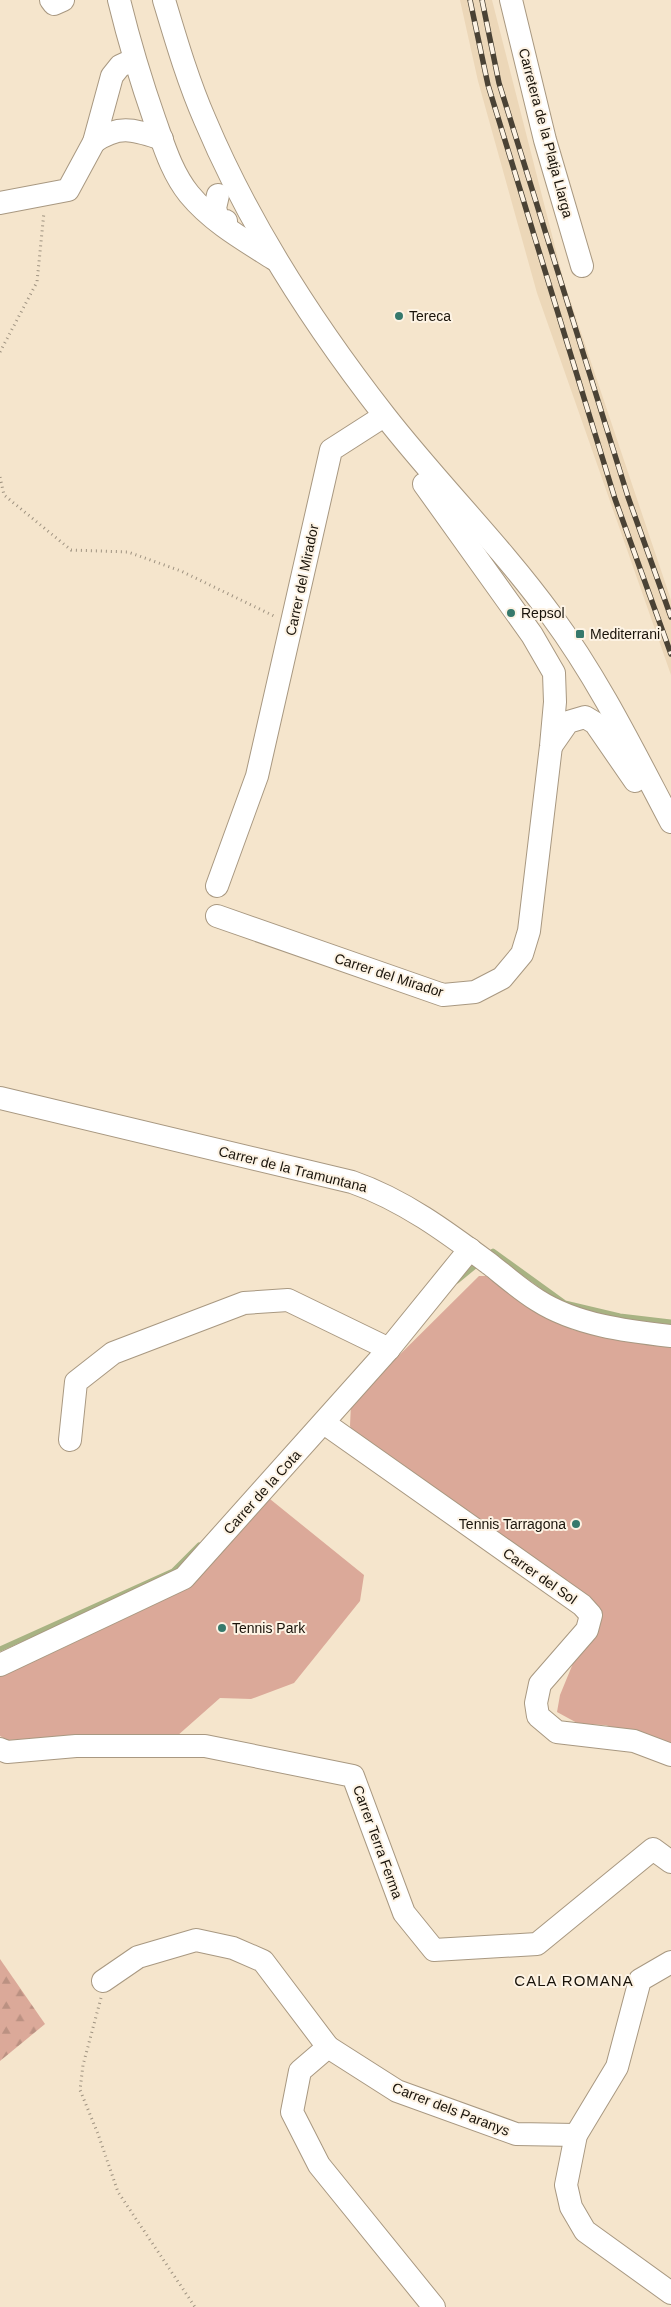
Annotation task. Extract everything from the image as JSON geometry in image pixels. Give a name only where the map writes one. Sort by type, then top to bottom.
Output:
[{"type":"street","points":[[51,0],[54,4],[63,0]]},
{"type":"street","points":[[118,0],[134,60],[162,138],[181,182],[190,195],[223,227],[277,261]]},
{"type":"street","points":[[164,0],[177,44],[204,119],[224,186],[243,200],[300,298],[384,416],[502,554],[551,615],[597,683],[671,822]]},
{"type":"street","name":"Carretera de la Platja Llarga","points":[[511,0],[544,140],[582,266]]},
{"type":"street","points":[[0,203],[51,195],[68,190],[94,142],[112,76],[120,66],[134,60]]},
{"type":"street","points":[[94,142],[105,134],[129,129],[162,138]]},
{"type":"street","points":[[190,195],[212,198],[224,186]]},
{"type":"street","points":[[224,186],[215,208],[219,222],[228,221],[236,216],[243,200]]},
{"type":"street","name":"Carrer del Mirador","points":[[217,886],[257,776],[331,450],[384,416]]},
{"type":"street","name":"Carrer del Mirador","points":[[217,916],[443,995],[476,992],[502,978],[522,954],[529,931],[551,746],[555,702],[554,673],[532,635],[421,479],[409,447]]},
{"type":"street","name":"Carrer del Mirador","points":[[551,746],[568,722],[586,717],[595,723],[659,820],[671,831]]},
{"type":"street","name":"Carrer de la Tramuntana","points":[[0,1098],[352,1182],[398,1201],[473,1251],[537,1300],[558,1311],[620,1329],[671,1336]]},
{"type":"street","name":"Carrer de la Cota","points":[[0,1666],[184,1578],[389,1350],[473,1251]]},
{"type":"street","points":[[70,1440],[76,1382],[113,1353],[244,1303],[288,1300],[389,1350]]},
{"type":"street","name":"Carrer del Sol","points":[[330,1416],[582,1605],[590,1615],[587,1630],[540,1684],[536,1703],[538,1716],[546,1724],[557,1732],[634,1741],[671,1754]]},
{"type":"street","name":"Carrer Terra Ferma","points":[[0,1749],[8,1752],[76,1746],[205,1746],[353,1776],[404,1913],[434,1950],[537,1944],[653,1849],[671,1862]]},
{"type":"street","points":[[103,1981],[138,1957],[196,1940],[233,1948],[263,1962],[328,2047],[300,2071],[292,2112],[320,2165],[434,2307]]},
{"type":"street","points":[[671,1962],[640,1980],[617,2067],[576,2135],[566,2185],[571,2207],[585,2231],[671,2292]]},
{"type":"street","name":"Carrer dels Paranys","points":[[328,2047],[397,2091],[507,2131],[516,2134],[576,2135]]},
{"type":"path","points":[[0,352],[38,282],[44,214],[51,195]]},
{"type":"path","points":[[0,476],[4,495],[71,550],[128,552],[180,571],[292,625]]},
{"type":"path","points":[[103,1981],[99,2008],[83,2066],[80,2090],[98,2134],[118,2192],[195,2307]]},
{"type":"shaded area","points":[[460,0],[492,0],[564,282],[671,600],[671,675],[537,293],[478,81]]},
{"type":"green space","name":"Tennis Tarragona","points":[[479,1276],[486,1276],[573,1330],[671,1341],[671,1744],[605,1725],[579,1724],[557,1712],[560,1695],[597,1605],[355,1435],[350,1426],[351,1403]]},
{"type":"green space","name":"Tennis Park","points":[[265,1495],[364,1575],[360,1601],[294,1683],[251,1699],[220,1698],[177,1736],[7,1740],[0,1736],[0,1675],[48,1655],[189,1588]]},
{"type":"green space","points":[[0,1959],[45,2024],[0,2061]]},
{"type":"waterway","points":[[487,1255],[493,1251],[565,1303],[620,1316],[671,1322]]},
{"type":"waterway","points":[[457,1281],[479,1263]]},
{"type":"waterway","points":[[0,1649],[173,1571],[199,1545]]},
{"type":"railway","points":[[470,0],[488,85],[615,499],[671,654]]},
{"type":"railway","points":[[482,0],[499,83],[628,497],[671,617]]},
{"type":"place","name":"Tereca","points":[[399,316]]},
{"type":"place","name":"Repsol","points":[[511,613]]},
{"type":"place","name":"Mediterrani","points":[[580,634]]},
{"type":"place","name":"Tennis Tarragona","points":[[576,1524]]},
{"type":"place","name":"Tennis Park","points":[[222,1628]]},
{"type":"district","name":"CALA ROMANA","points":[[574,1980]]}]
